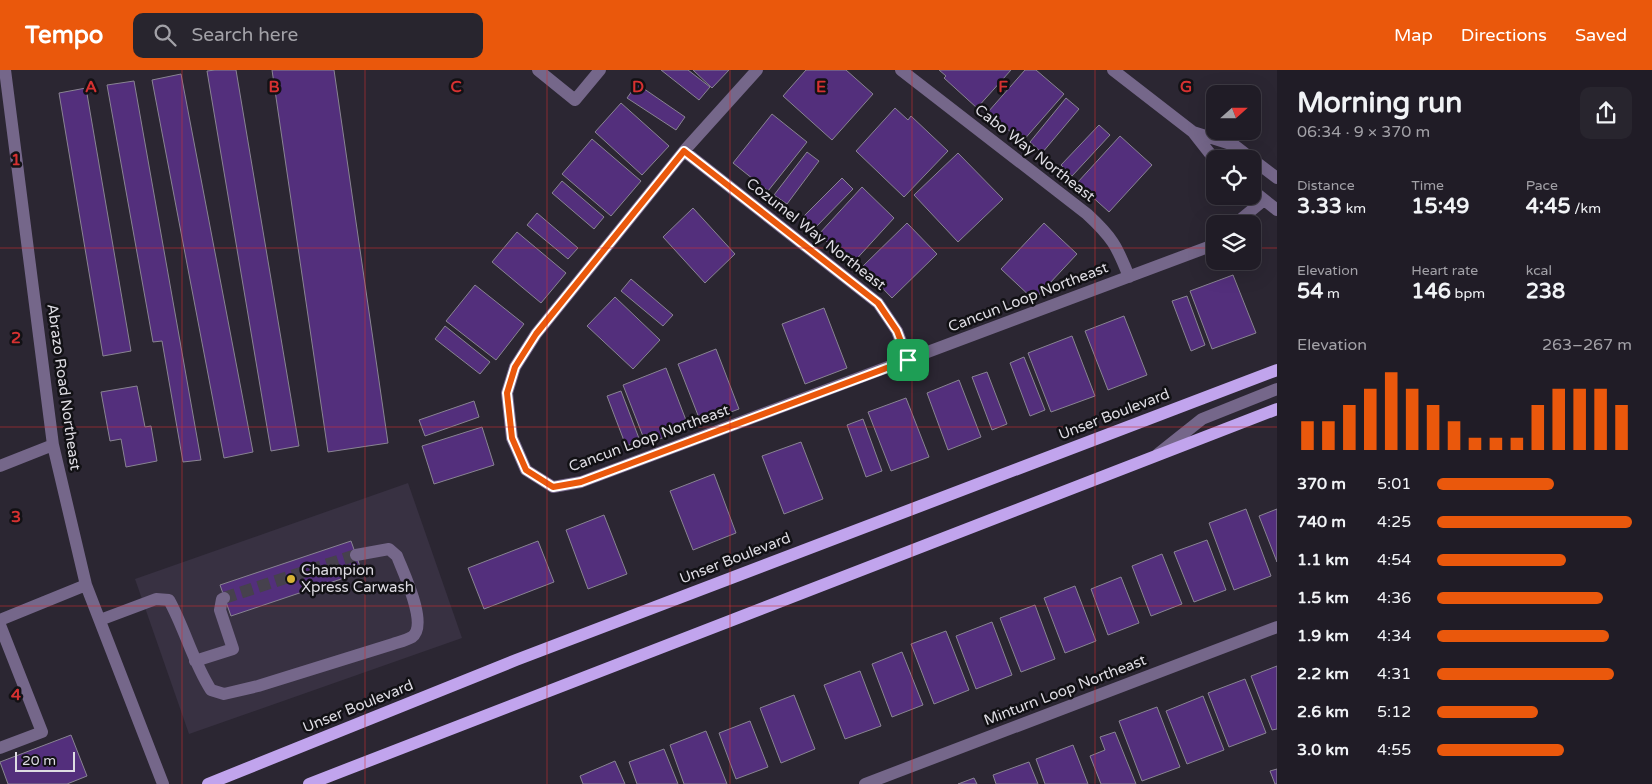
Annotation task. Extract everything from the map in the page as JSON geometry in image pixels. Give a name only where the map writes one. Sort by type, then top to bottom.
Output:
[{"type":"main road","name":"Unser Boulevard","points":[[208,784],[516,660],[1277,370]]},
{"type":"main road","points":[[309,784],[1277,409]]},
{"type":"street","name":"Abrazo Road Northeast","points":[[5,70],[53,445],[86,585],[163,784]]},
{"type":"street","points":[[538,70],[575,100],[600,70]]},
{"type":"street","name":"Cancun Loop Northeast","points":[[757,70],[684,151],[536,334],[515,367],[507,393],[512,438],[526,470],[553,487],[581,482],[1206,248]]},
{"type":"street","name":"Cabo Way Northeast","points":[[901,70],[1087,214],[1104,230],[1117,247],[1129,277]]},
{"type":"street","points":[[1113,70],[1193,132],[1207,150]]},
{"type":"street","points":[[1193,132],[1234,145],[1240,150]]},
{"type":"street","name":"Cozumel Way Northeast","points":[[684,151],[878,303],[897,331],[908,360]]},
{"type":"street","points":[[1261,166],[1277,178]]},
{"type":"street","points":[[1261,198],[1277,210]]},
{"type":"street","points":[[1246,215],[1264,200]]},
{"type":"street","points":[[1152,458],[1202,419],[1277,389]]},
{"type":"street","points":[[0,466],[53,445]]},
{"type":"street","points":[[100,620],[156,599],[169,600],[182,624],[195,661],[210,690],[224,694],[258,686],[412,637],[417,630],[419,618],[397,556],[388,550],[356,555]]},
{"type":"street","points":[[0,620],[86,585]]},
{"type":"street","points":[[195,661],[232,649],[220,610],[224,598]]},
{"type":"street","points":[[0,625],[42,732],[0,748]]},
{"type":"street","name":"Minturn Loop Northeast","points":[[867,784],[1277,627]]},
{"type":"shaded area","points":[[408,483],[462,638],[189,734],[135,579]]},
{"type":"building","points":[[236,70],[299,446],[271,451],[207,71]]},
{"type":"building","points":[[272,70],[334,70],[388,443],[328,452]]},
{"type":"building","points":[[661,70],[688,70],[710,87],[699,100]]},
{"type":"building","points":[[693,70],[729,70],[712,88]]},
{"type":"building","points":[[806,70],[846,70],[873,94],[832,140],[783,96]]},
{"type":"building","points":[[939,70],[1011,70],[977,108],[944,78],[946,76]]},
{"type":"building","points":[[1025,70],[1036,70],[1064,94],[1022,142],[988,112]]},
{"type":"building","points":[[181,74],[253,452],[224,458],[152,80]]},
{"type":"building","points":[[134,81],[201,460],[183,462],[162,341],[153,342],[107,85]]},
{"type":"building","points":[[637,84],[685,117],[676,130],[627,98]]},
{"type":"building","points":[[86,88],[131,351],[103,356],[59,93]]},
{"type":"building","points":[[1066,98],[1079,109],[1042,153],[1030,142]]},
{"type":"building","points":[[621,103],[669,146],[642,175],[595,132]]},
{"type":"building","points":[[895,108],[908,120],[911,116],[948,151],[904,197],[856,151]]},
{"type":"building","points":[[772,114],[807,142],[768,191],[733,163]]},
{"type":"building","points":[[1099,125],[1110,135],[1072,176],[1061,165]]},
{"type":"building","points":[[1120,136],[1152,165],[1109,212],[1077,183]]},
{"type":"building","points":[[592,139],[641,181],[611,216],[562,174]]},
{"type":"building","points":[[807,152],[819,161],[787,204],[774,195]]},
{"type":"building","points":[[958,153],[1003,199],[958,242],[914,195]]},
{"type":"building","points":[[842,178],[853,189],[815,228],[803,217]]},
{"type":"building","points":[[562,181],[604,217],[594,229],[552,193]]},
{"type":"building","points":[[862,187],[894,218],[851,265],[819,234]]},
{"type":"building","points":[[693,208],[735,254],[705,283],[663,237]]},
{"type":"building","points":[[537,213],[578,248],[568,259],[527,225]]},
{"type":"building","points":[[907,223],[937,254],[892,298],[862,267]]},
{"type":"building","points":[[1044,223],[1077,254],[1034,300],[1001,269]]},
{"type":"building","points":[[517,232],[566,273],[541,303],[492,262]]},
{"type":"building","points":[[1233,275],[1256,333],[1212,349],[1190,291]]},
{"type":"building","points":[[631,279],[673,315],[663,326],[621,291]]},
{"type":"building","points":[[475,285],[524,324],[496,360],[446,321]]},
{"type":"building","points":[[1187,296],[1205,345],[1191,351],[1172,301]]},
{"type":"building","points":[[615,297],[660,340],[633,369],[587,326]]},
{"type":"building","points":[[824,308],[847,368],[805,384],[782,324]]},
{"type":"building","points":[[1124,316],[1147,375],[1108,390],[1085,331]]},
{"type":"building","points":[[445,326],[490,362],[480,374],[435,339]]},
{"type":"building","points":[[1072,336],[1095,396],[1051,412],[1028,353]]},
{"type":"building","points":[[716,349],[739,409],[701,423],[678,364]]},
{"type":"building","points":[[1024,357],[1045,410],[1030,416],[1010,363]]},
{"type":"building","points":[[666,368],[689,428],[646,444],[623,385]]},
{"type":"building","points":[[987,372],[1007,424],[992,430],[972,377]]},
{"type":"building","points":[[959,380],[981,437],[948,450],[927,393]]},
{"type":"building","points":[[137,386],[145,427],[151,426],[157,461],[126,467],[121,439],[110,441],[101,392]]},
{"type":"building","points":[[621,391],[640,441],[626,446],[607,396]]},
{"type":"building","points":[[906,398],[929,457],[891,471],[868,412]]},
{"type":"building","points":[[474,401],[479,417],[425,436],[419,420]]},
{"type":"building","points":[[863,419],[882,471],[866,477],[847,425]]},
{"type":"building","points":[[482,427],[494,465],[434,484],[422,446]]},
{"type":"building","points":[[801,442],[823,499],[784,514],[762,456]]},
{"type":"building","points":[[714,474],[736,533],[693,550],[670,491]]},
{"type":"building","points":[[1246,509],[1271,576],[1234,590],[1209,523]]},
{"type":"building","points":[[1277,509],[1277,562],[1259,516]]},
{"type":"building","points":[[604,515],[627,574],[588,589],[566,530]]},
{"type":"building","points":[[1207,540],[1226,590],[1194,602],[1174,552]]},
{"type":"building","name":"Champion Xpress Carwash","points":[[351,541],[362,572],[231,616],[220,585]]},
{"type":"building","points":[[538,541],[554,582],[484,609],[468,568]]},
{"type":"building","points":[[1162,554],[1182,604],[1151,616],[1132,566]]},
{"type":"building","points":[[1121,577],[1139,623],[1108,635],[1091,589]]},
{"type":"building","points":[[1075,586],[1096,641],[1065,653],[1044,598]]},
{"type":"building","points":[[1035,605],[1055,659],[1021,672],[1000,618]]},
{"type":"building","points":[[992,622],[1012,675],[976,689],[956,636]]},
{"type":"building","points":[[946,631],[969,690],[934,704],[911,644]]},
{"type":"building","points":[[902,652],[923,705],[892,717],[872,664]]},
{"type":"building","points":[[1277,666],[1277,729],[1272,730],[1251,676]]},
{"type":"building","points":[[860,671],[881,726],[845,739],[824,685]]},
{"type":"building","points":[[1245,679],[1266,733],[1229,747],[1208,693]]},
{"type":"building","points":[[794,695],[815,749],[781,763],[760,708]]},
{"type":"building","points":[[1203,696],[1224,750],[1187,764],[1166,711]]},
{"type":"building","points":[[1157,707],[1180,767],[1142,781],[1119,721]]},
{"type":"building","points":[[750,721],[768,767],[736,779],[719,733]]},
{"type":"building","points":[[706,731],[727,784],[684,784],[670,745]]},
{"type":"building","points":[[1115,732],[1136,784],[1101,784],[1090,756],[1105,750],[1100,737]]},
{"type":"building","points":[[71,735],[87,776],[67,784],[8,784],[0,762]]},
{"type":"building","points":[[1073,745],[1088,784],[1045,784],[1036,759]]},
{"type":"building","points":[[664,749],[678,784],[637,784],[629,762]]},
{"type":"building","points":[[615,761],[625,784],[583,784],[580,776]]},
{"type":"building","points":[[1029,762],[1038,784],[996,784],[993,775]]},
{"type":"building","points":[[1277,769],[1277,784],[1275,784],[1270,771]]},
{"type":"building","points":[[974,778],[977,784],[958,784]]},
{"type":"tunnel","points":[[224,598],[356,555]]},
{"type":"place","name":"Champion Xpress Carwash","points":[[291,579]]},
{"type":"route","points":[[684,151],[878,303],[897,331],[908,360],[581,482],[553,487],[526,470],[512,438],[507,393],[515,367],[536,334],[684,151]]}]
